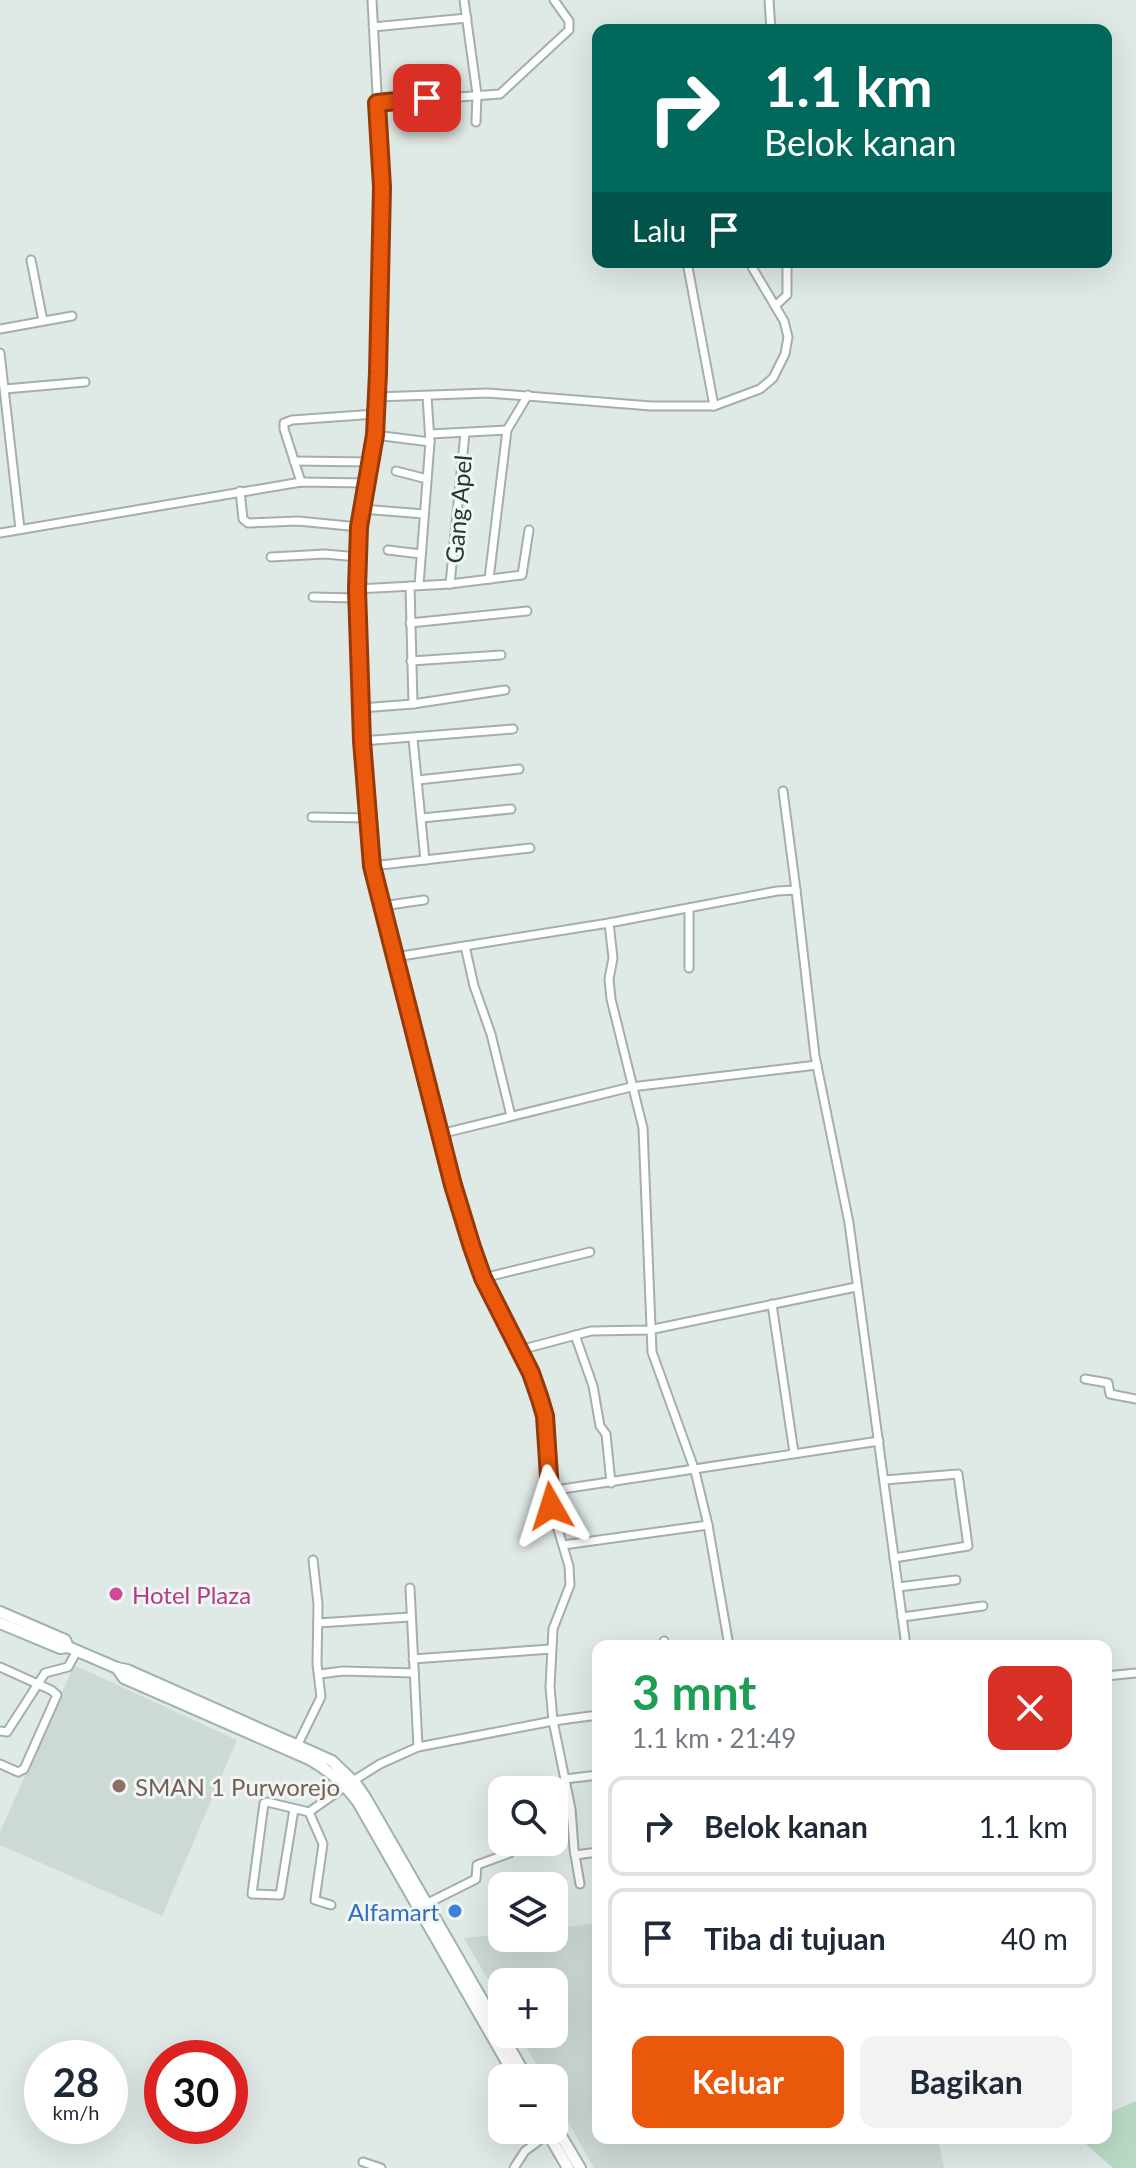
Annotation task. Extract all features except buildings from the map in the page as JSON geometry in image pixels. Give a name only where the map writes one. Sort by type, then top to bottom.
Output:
[{"type":"main road","points":[[0,1612],[65,1640],[72,1649]]},
{"type":"main road","points":[[0,1623],[60,1648],[72,1649],[127,1670],[298,1744],[337,1770],[365,1797],[426,1904],[447,1948]]},
{"type":"main road","points":[[117,1668],[124,1678],[337,1770]]},
{"type":"main road","points":[[350,1783],[358,1802],[513,2064]]},
{"type":"main road","points":[[559,2144],[573,2166]]},
{"type":"street","points":[[372,0],[382,187],[375,435],[359,527],[357,594],[362,741],[372,866],[457,1197],[483,1278],[531,1373],[545,1416],[549,1491],[569,1566],[570,1585],[553,1629],[550,1687],[553,1721],[564,1776]]},
{"type":"street","points":[[464,0],[477,94],[476,122]]},
{"type":"street","points":[[377,103],[503,92],[569,30],[569,21],[554,0]]},
{"type":"street","points":[[769,0],[771,24]]},
{"type":"street","points":[[373,27],[467,18]]},
{"type":"street","points":[[31,260],[43,321]]},
{"type":"street","points":[[688,268],[714,406]]},
{"type":"street","points":[[376,397],[528,395],[651,406],[714,406],[755,393],[773,378],[785,354],[788,337],[784,321],[753,268]]},
{"type":"street","points":[[775,306],[787,295],[787,268]]},
{"type":"street","points":[[0,329],[72,316]]},
{"type":"street","points":[[0,353],[20,529]]},
{"type":"street","points":[[5,389],[85,382]]},
{"type":"street","points":[[489,579],[507,430],[528,395]]},
{"type":"street","points":[[419,585],[430,438],[427,396]]},
{"type":"street","points":[[301,482],[284,423],[376,414]]},
{"type":"street","points":[[375,435],[430,438],[507,430]]},
{"type":"street","name":"Gang Apel","points":[[450,584],[465,433]]},
{"type":"street","points":[[294,461],[370,462]]},
{"type":"street","points":[[396,471],[427,479]]},
{"type":"street","points":[[0,533],[301,482],[366,483]]},
{"type":"street","points":[[240,491],[243,519],[248,523],[298,521],[359,527]]},
{"type":"street","points":[[362,509],[424,514]]},
{"type":"street","points":[[313,597],[523,575],[529,530]]},
{"type":"street","points":[[388,550],[421,554]]},
{"type":"street","points":[[271,557],[325,554],[358,557]]},
{"type":"street","points":[[410,586],[413,704]]},
{"type":"street","points":[[410,623],[527,611]]},
{"type":"street","points":[[411,661],[501,655]]},
{"type":"street","points":[[361,708],[413,704],[505,690]]},
{"type":"street","points":[[362,741],[513,729]]},
{"type":"street","points":[[413,739],[425,860]]},
{"type":"street","points":[[418,780],[519,769]]},
{"type":"street","points":[[783,791],[817,1065],[849,1223],[905,1640]]},
{"type":"street","points":[[422,818],[511,809]]},
{"type":"street","points":[[312,817],[368,818]]},
{"type":"street","points":[[372,866],[530,848]]},
{"type":"street","points":[[395,957],[796,890]]},
{"type":"street","points":[[382,906],[424,900]]},
{"type":"street","points":[[689,908],[689,968]]},
{"type":"street","points":[[609,923],[613,958],[609,979],[611,999],[643,1128],[652,1352],[695,1471],[708,1525],[728,1640]]},
{"type":"street","points":[[465,946],[511,1116]]},
{"type":"street","points":[[440,1134],[631,1087],[817,1065]]},
{"type":"street","points":[[483,1278],[590,1252]]},
{"type":"street","points":[[520,1350],[596,1331],[649,1330],[856,1287]]},
{"type":"street","points":[[772,1304],[794,1453]]},
{"type":"street","points":[[575,1335],[593,1386],[600,1426],[606,1434],[611,1483]]},
{"type":"street","points":[[1085,1379],[1108,1383],[1110,1394],[1114,1397],[1136,1399]]},
{"type":"street","points":[[549,1491],[879,1441]]},
{"type":"street","points":[[884,1480],[958,1474],[968,1546],[894,1558]]},
{"type":"street","points":[[563,1545],[708,1525]]},
{"type":"street","points":[[298,1744],[321,1697],[313,1560]]},
{"type":"street","points":[[898,1587],[956,1580]]},
{"type":"street","points":[[410,1588],[418,1747]]},
{"type":"street","points":[[902,1617],[983,1606]]},
{"type":"street","points":[[318,1623],[410,1617]]},
{"type":"street","points":[[0,1731],[7,1732],[47,1671],[68,1667],[72,1649]]},
{"type":"street","points":[[413,1659],[551,1649]]},
{"type":"street","points":[[0,1667],[54,1691],[56,1698],[24,1769],[18,1772],[0,1764]]},
{"type":"street","points":[[320,1674],[343,1671],[414,1673]]},
{"type":"street","points":[[1112,1675],[1136,1673]]},
{"type":"street","points":[[294,1809],[280,1895],[252,1894],[263,1804],[267,1802],[309,1812],[380,1764],[418,1747],[592,1716]]},
{"type":"street","points":[[568,1779],[592,1776]]},
{"type":"street","points":[[568,1794],[580,1884]]},
{"type":"street","points":[[309,1812],[323,1844],[315,1900],[331,1905]]},
{"type":"street","points":[[575,1855],[592,1853]]},
{"type":"street","points":[[426,1904],[476,1879],[477,1865],[502,1856]]},
{"type":"street","points":[[514,2168],[533,2144]]},
{"type":"street","points":[[363,2162],[381,2168]]},
{"type":"shaded area","name":"SMAN 1 Purworejo","points":[[74,1665],[237,1740],[162,1916],[0,1845],[0,1832]]},
{"type":"shaded area","points":[[592,1924],[592,2144],[939,2144],[944,2168],[594,2168],[568,2122],[568,2064],[536,2064],[527,2048],[568,2048],[568,1968],[488,1968],[488,1980],[464,1938],[488,1935],[488,1952],[568,1952],[568,1927]]},
{"type":"green space","points":[[1136,2101],[1136,2168],[1113,2168],[1086,2144],[1112,2144],[1112,2111]]},
{"type":"place","name":"Hotel Plaza","points":[[116,1594]]},
{"type":"place","name":"SMAN 1 Purworejo","points":[[119,1786]]},
{"type":"place","name":"Alfamart","points":[[455,1911]]},
{"type":"route","points":[[427,98],[377,103],[382,187],[378,373],[375,435],[359,527],[357,589],[366,803],[372,866],[453,1185],[483,1278],[531,1373],[545,1416],[551,1506]]}]
